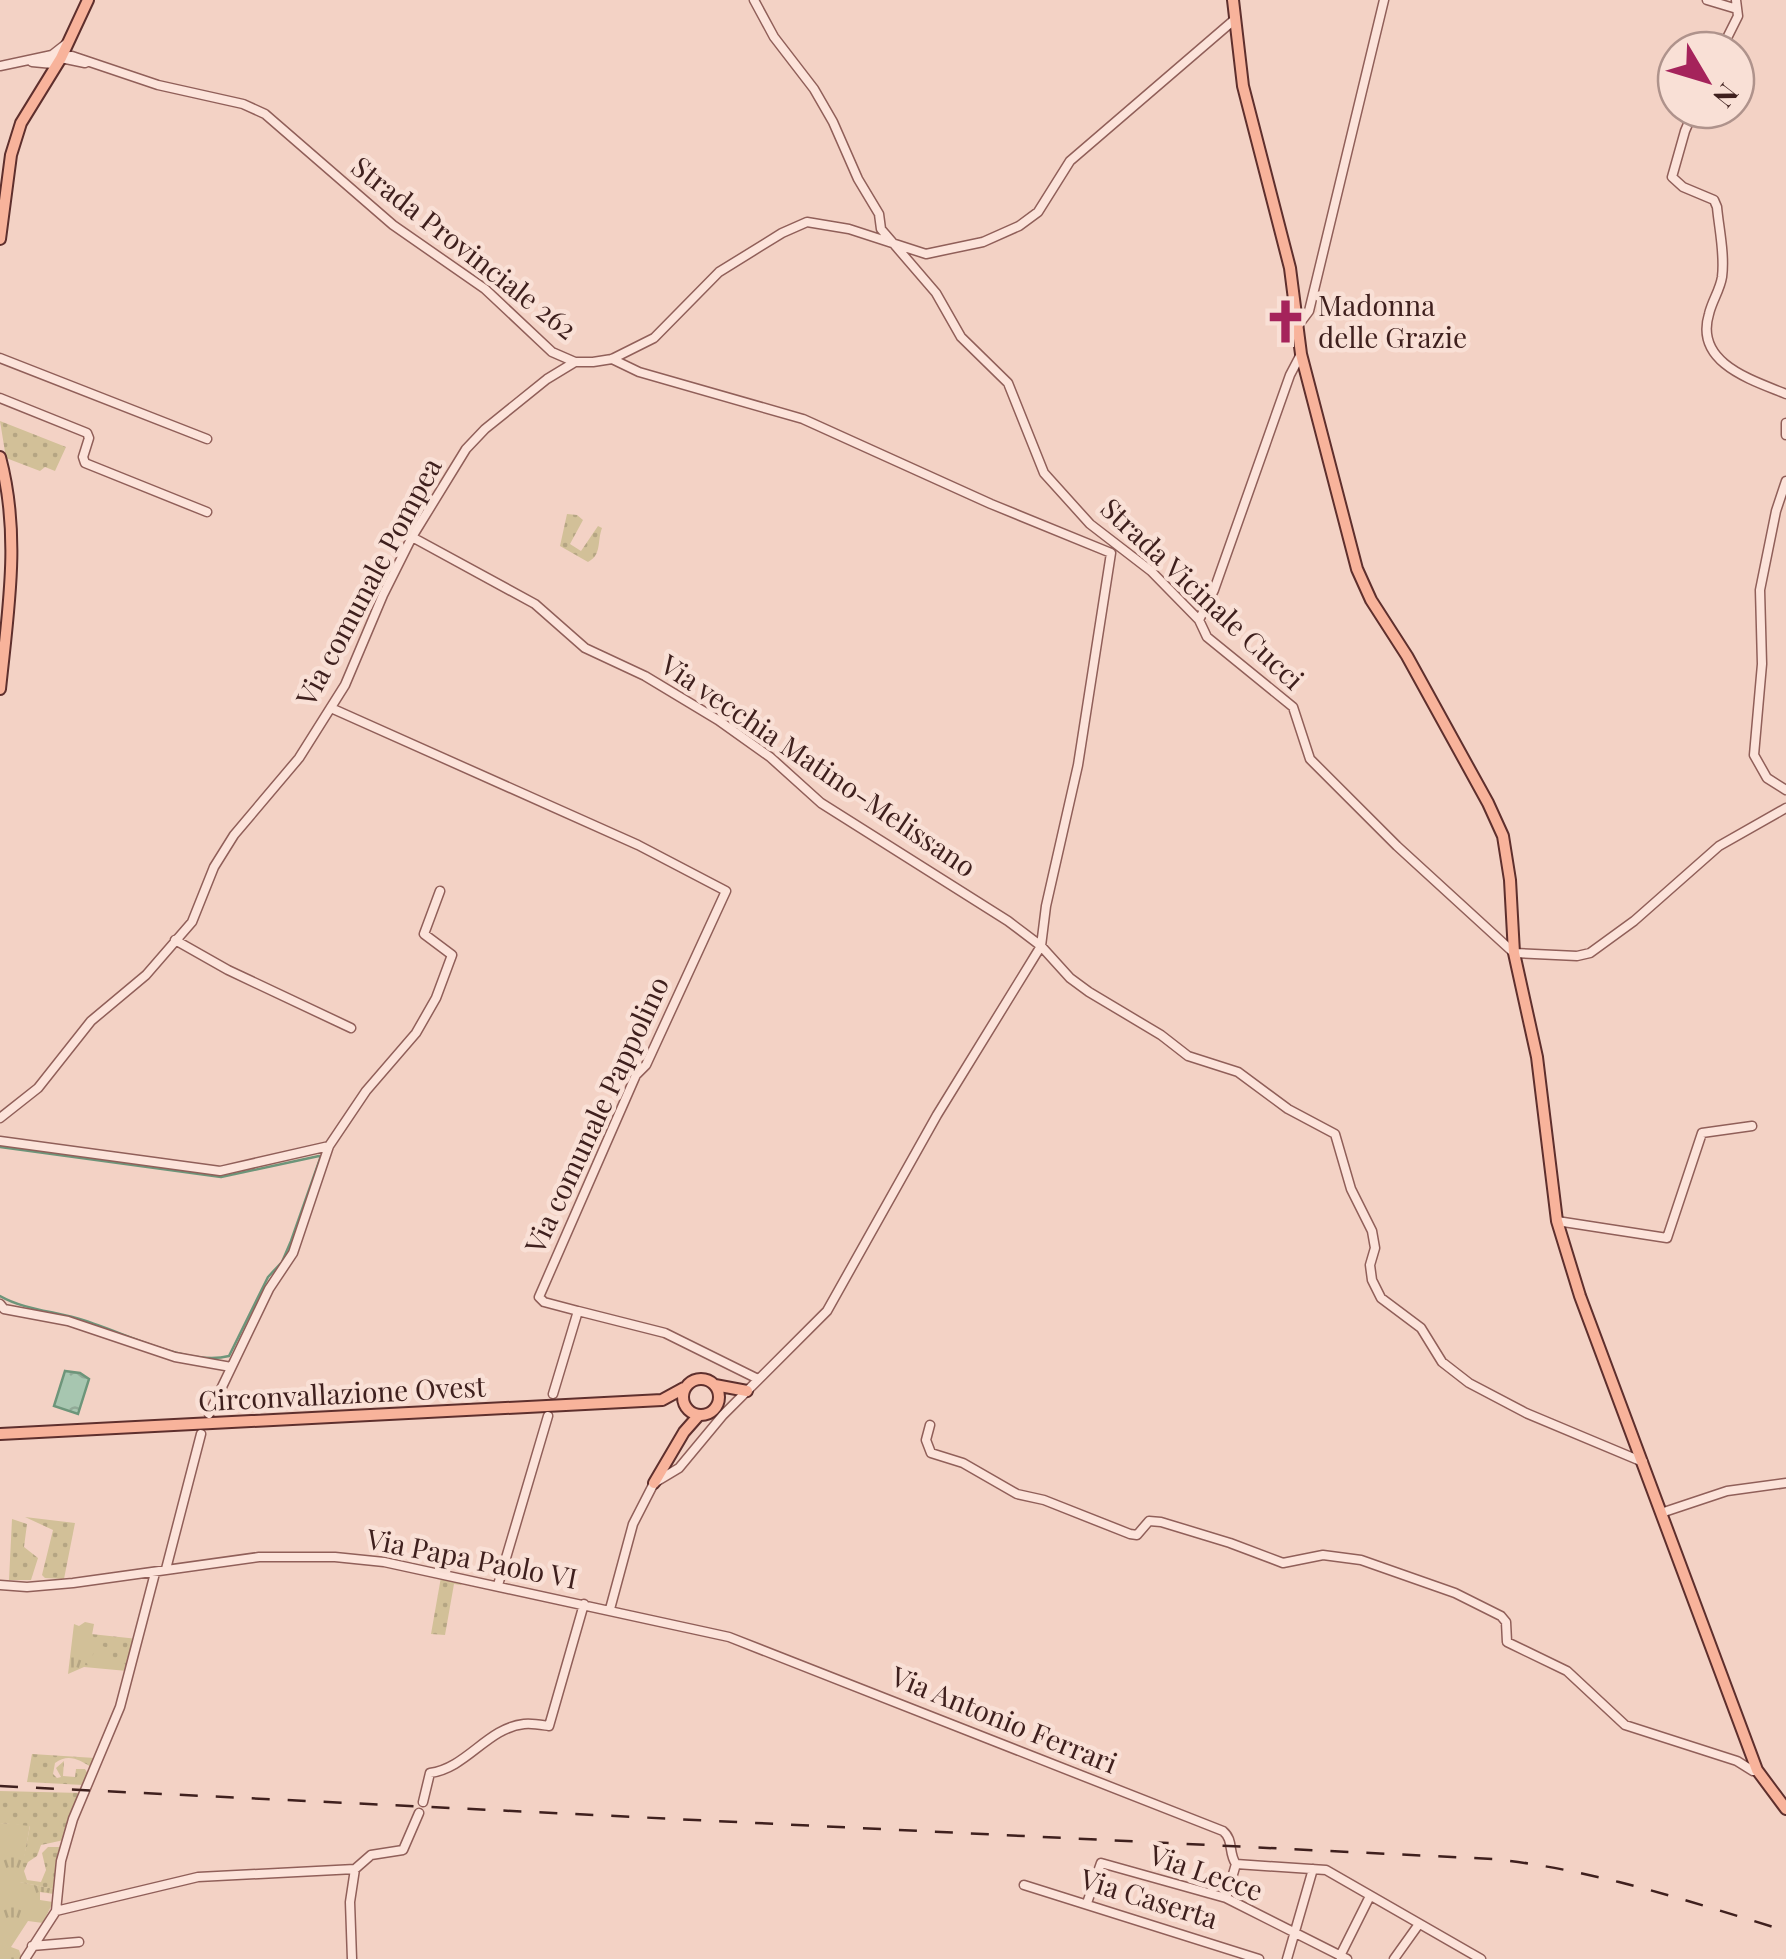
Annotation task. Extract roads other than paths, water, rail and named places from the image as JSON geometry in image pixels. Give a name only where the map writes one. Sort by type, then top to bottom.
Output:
[{"type":"main road","points":[[0,239],[11,155],[21,124],[61,58],[88,0]]},
{"type":"main road","points":[[1233,0],[1242,86],[1290,268],[1301,354],[1356,569],[1488,803],[1502,836],[1510,880],[1514,953],[1537,1057],[1558,1221],[1580,1296],[1757,1770],[1786,1809]]},
{"type":"main road","points":[[0,457],[13,533],[0,689]]},
{"type":"main road","points":[[654,1482],[688,1422],[684,1388],[699,1378],[717,1391],[741,1389]]},
{"type":"main road","name":"Circonvallazione Ovest","points":[[0,1434],[662,1400],[684,1388]]},
{"type":"main road","points":[[684,1432],[699,1415],[715,1409],[717,1391]]},
{"type":"main road","points":[[662,1400],[685,1406],[699,1415]]},
{"type":"street","points":[[754,0],[833,122],[890,242]]},
{"type":"street","points":[[1297,327],[1309,311],[1384,0]]},
{"type":"street","points":[[1707,0],[1736,5],[1738,16],[1731,30]]},
{"type":"street","name":"Strada Provinciale 262","points":[[61,58],[72,56],[158,85],[243,104],[265,114],[393,226],[485,289],[552,352],[574,362],[612,359],[654,338],[719,272],[782,232],[808,222],[849,229],[926,254],[983,242],[1020,226],[1038,212],[1070,161],[1234,20]]},
{"type":"street","points":[[0,66],[47,57],[62,49],[74,33]]},
{"type":"street","points":[[74,33],[77,52],[94,64]]},
{"type":"street","points":[[47,57],[61,58]]},
{"type":"street","points":[[28,62],[53,64],[61,58]]},
{"type":"street","points":[[28,62],[43,74],[43,86]]},
{"type":"street","points":[[43,86],[71,66],[94,64]]},
{"type":"street","points":[[1684,130],[1672,177],[1682,187],[1714,200],[1717,207],[1721,279],[1708,314],[1708,334],[1720,361],[1732,372],[1786,394]]},
{"type":"street","name":"Strada Vicinale Cucci","points":[[890,242],[936,293],[960,338],[1008,383],[1044,473],[1090,524],[1151,571],[1199,620],[1207,637],[1293,707],[1310,759],[1396,846],[1514,953]]},
{"type":"street","points":[[1199,620],[1214,590],[1290,375],[1301,354]]},
{"type":"street","points":[[0,358],[207,439]]},
{"type":"street","points":[[610,1608],[632,1524],[654,1482],[680,1468],[741,1389],[758,1379],[827,1312],[936,1115],[1041,946],[1046,906],[1078,765],[1110,552],[892,462],[803,419],[639,372],[612,359]]},
{"type":"street","name":"Via comunale Pompea","points":[[0,1118],[38,1088],[91,1021],[146,975],[192,922],[214,867],[234,835],[299,758],[345,685],[412,537],[466,449],[485,429],[574,362]]},
{"type":"street","points":[[0,398],[87,433],[90,438],[86,463],[207,512]]},
{"type":"street","points":[[1786,423],[1786,435]]},
{"type":"street","points":[[1786,480],[1760,590],[1762,664],[1754,755],[1767,778],[1786,790]]},
{"type":"street","name":"Via vecchia Matino-Melissano","points":[[412,537],[535,604],[585,648],[644,676],[718,720],[770,757],[821,803],[959,888],[1041,946]]},
{"type":"street","name":"Via comunale Pappolino","points":[[330,708],[638,844],[726,890],[646,1064],[636,1074],[540,1297],[544,1302],[578,1311]]},
{"type":"street","points":[[1514,953],[1590,953],[1634,921],[1719,846],[1786,808]]},
{"type":"street","points":[[209,1414],[268,1289],[293,1253],[330,1146],[366,1091],[416,1034],[436,998],[452,955],[424,934],[440,891]]},
{"type":"street","points":[[175,940],[228,970],[351,1028]]},
{"type":"street","points":[[1041,946],[1070,978],[1188,1056],[1238,1072],[1288,1109],[1335,1134],[1351,1189],[1372,1230],[1372,1280],[1381,1298],[1421,1328],[1442,1362],[1470,1383],[1526,1413],[1642,1462]]},
{"type":"street","points":[[1558,1221],[1667,1238],[1702,1134],[1752,1126]]},
{"type":"street","points":[[0,1141],[220,1171],[330,1146]]},
{"type":"street","points":[[0,1304],[14,1311],[68,1321],[174,1357],[230,1368]]},
{"type":"street","points":[[554,1394],[578,1311],[665,1333],[758,1379]]},
{"type":"street","points":[[498,1585],[548,1416]]},
{"type":"street","points":[[930,1425],[926,1440],[931,1452],[964,1463],[1018,1494],[1130,1534],[1137,1534],[1150,1521],[1161,1522],[1282,1563],[1339,1555],[1455,1593],[1501,1616],[1506,1622],[1507,1642],[1568,1671],[1625,1725],[1738,1760],[1752,1771],[1757,1770]]},
{"type":"street","points":[[166,1569],[201,1434]]},
{"type":"street","points":[[1662,1512],[1727,1491],[1786,1482]]},
{"type":"street","name":"Via Papa Paolo VI","points":[[0,1584],[27,1587],[259,1557],[352,1558],[610,1608],[753,1645]]},
{"type":"street","points":[[26,1959],[56,1911],[62,1862],[73,1819],[120,1707],[155,1572]]},
{"type":"street","points":[[423,1802],[430,1773],[450,1770],[485,1741],[522,1724],[549,1726],[584,1604]]},
{"type":"street","name":"Via Antonio Ferrari","points":[[753,1645],[1223,1831],[1236,1864]]},
{"type":"street","points":[[56,1911],[198,1877],[355,1869],[372,1855],[403,1850],[419,1813]]},
{"type":"street","name":"Via Lecce","points":[[1088,1903],[1101,1863],[1226,1898],[1344,1957]]},
{"type":"street","points":[[1226,1898],[1236,1864],[1326,1870],[1481,1959]]},
{"type":"street","points":[[352,1959],[350,1902],[355,1869]]},
{"type":"street","points":[[1286,1959],[1313,1870]]},
{"type":"street","name":"Via Caserta","points":[[1024,1885],[1260,1959]]},
{"type":"street","points":[[1344,1957],[1370,1896]]},
{"type":"street","points":[[1394,1959],[1419,1924]]},
{"type":"street","points":[[32,1946],[79,1942]]},
{"type":"street","points":[[1456,1959],[1464,1949]]},
{"type":"water","points":[[65,1371],[89,1379],[78,1414],[54,1406]]},
{"type":"waterway","points":[[0,1147],[221,1177],[319,1156]]},
{"type":"waterway","points":[[0,1296],[173,1352],[212,1358],[229,1356],[268,1277],[282,1262],[321,1156]]},
{"type":"railway","points":[[0,1786],[1494,1859],[1605,1879],[1786,1931]]},
{"type":"place","name":"Madonna delle Grazie","points":[[1285,322]]}]
